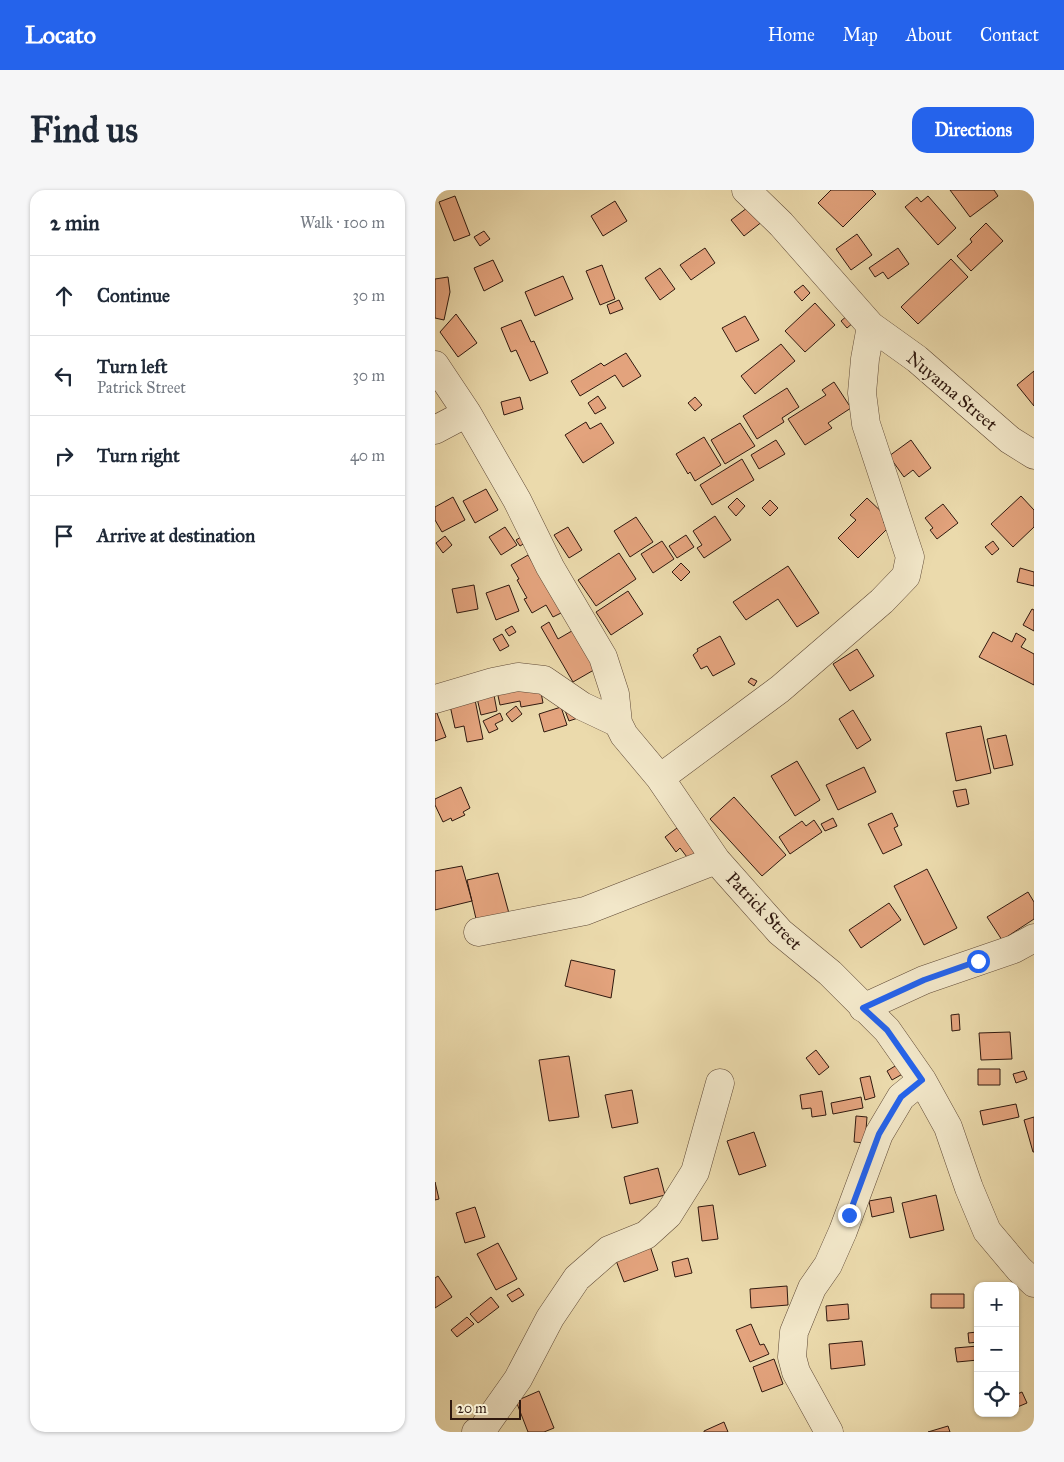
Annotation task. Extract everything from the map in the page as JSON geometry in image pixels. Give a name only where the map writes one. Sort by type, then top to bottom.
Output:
[{"type":"street","name":"Nuyama Street","points":[[746,190],[781,224],[871,326],[917,359],[1010,440],[1034,455]]},
{"type":"street","points":[[660,778],[780,689],[882,601],[906,576],[910,557],[866,424],[862,393],[865,359],[871,326]]},
{"type":"street","points":[[435,365],[467,413],[517,500],[550,567],[603,657],[615,694],[618,723]]},
{"type":"street","points":[[435,430],[467,413]]},
{"type":"street","points":[[435,699],[493,682],[518,677],[545,680],[583,706],[618,723]]},
{"type":"street","name":"Patrick Street","points":[[618,723],[624,735],[660,778],[716,860],[780,932],[830,973],[887,1030],[922,1080],[948,1127],[969,1188],[987,1231],[1019,1269],[1034,1283]]},
{"type":"street","points":[[478,932],[585,910],[716,860]]},
{"type":"street","points":[[863,1008],[924,980],[1014,949],[1034,938]]},
{"type":"street","points":[[829,1432],[796,1372],[792,1357],[794,1332],[812,1288],[832,1256],[879,1134],[901,1097],[922,1080]]},
{"type":"street","points":[[481,1431],[518,1379],[550,1318],[577,1278],[609,1250],[646,1235],[668,1215],[695,1172],[720,1083]]},
{"type":"building","points":[[831,190],[872,190],[876,194],[843,227],[818,203]]},
{"type":"building","points":[[950,190],[994,190],[998,196],[970,217]]},
{"type":"building","points":[[455,196],[470,235],[454,241],[439,202]]},
{"type":"building","points":[[928,196],[956,228],[938,245],[905,207],[917,197],[921,202]]},
{"type":"building","points":[[615,201],[627,221],[603,236],[591,216]]},
{"type":"building","points":[[751,205],[763,221],[744,236],[731,220]]},
{"type":"building","points":[[986,223],[1003,241],[971,271],[957,256],[972,242],[970,239]]},
{"type":"building","points":[[484,231],[490,239],[480,246],[474,237]]},
{"type":"building","points":[[857,234],[872,255],[851,270],[836,249]]},
{"type":"building","points":[[705,248],[715,263],[691,280],[680,265]]},
{"type":"building","points":[[898,248],[909,264],[888,279],[883,272],[875,277],[869,268]]},
{"type":"building","points":[[951,259],[968,277],[918,324],[901,307]]},
{"type":"building","points":[[493,260],[503,281],[484,291],[474,268]]},
{"type":"building","points":[[602,265],[615,299],[600,305],[586,271]]},
{"type":"building","points":[[660,268],[675,289],[660,300],[645,278]]},
{"type":"building","points":[[563,276],[573,299],[535,316],[525,292]]},
{"type":"building","points":[[448,277],[450,292],[444,320],[435,318],[435,279]]},
{"type":"building","points":[[803,285],[810,293],[802,301],[794,292]]},
{"type":"building","points":[[619,300],[623,309],[610,314],[607,305]]},
{"type":"building","points":[[815,303],[835,325],[805,352],[785,331]]},
{"type":"building","points":[[456,314],[477,343],[458,357],[440,332]]},
{"type":"building","points":[[848,315],[854,322],[847,328],[841,321]]},
{"type":"building","points":[[745,316],[759,340],[736,352],[722,328]]},
{"type":"building","points":[[521,320],[531,342],[534,341],[548,373],[530,381],[516,350],[511,352],[501,328]]},
{"type":"building","points":[[781,344],[795,361],[755,394],[741,376]]},
{"type":"building","points":[[626,353],[641,376],[623,387],[615,375],[580,396],[571,381],[601,363],[604,366]]},
{"type":"building","points":[[1034,371],[1034,406],[1017,385]]},
{"type":"building","points":[[834,382],[851,408],[828,423],[832,428],[805,445],[788,419],[826,395],[822,390]]},
{"type":"building","points":[[787,388],[799,407],[782,418],[784,422],[757,439],[743,416]]},
{"type":"building","points":[[598,396],[606,408],[595,414],[588,403]]},
{"type":"building","points":[[520,397],[523,409],[504,415],[501,402]]},
{"type":"building","points":[[695,397],[702,405],[695,411],[688,403]]},
{"type":"building","points":[[586,422],[590,429],[601,423],[614,443],[583,463],[565,435]]},
{"type":"building","points":[[740,423],[755,446],[725,464],[711,440]]},
{"type":"building","points":[[704,437],[721,465],[695,481],[690,472],[688,474],[676,454]]},
{"type":"building","points":[[776,440],[785,454],[759,469],[751,455]]},
{"type":"building","points":[[911,440],[931,468],[919,477],[913,470],[904,477],[889,456]]},
{"type":"building","points":[[742,459],[754,480],[712,505],[700,485]]},
{"type":"building","points":[[486,489],[498,510],[475,523],[463,501]]},
{"type":"building","points":[[1021,496],[1034,510],[1034,527],[1013,547],[991,524]]},
{"type":"building","points":[[453,497],[465,520],[442,532],[435,520],[435,507]]},
{"type":"building","points":[[737,498],[745,506],[736,516],[728,507]]},
{"type":"building","points":[[867,498],[888,518],[883,522],[889,527],[858,558],[838,538],[856,520],[850,515]]},
{"type":"building","points":[[770,500],[778,508],[770,516],[762,508]]},
{"type":"building","points":[[943,504],[958,523],[937,539],[930,530],[933,528],[925,518]]},
{"type":"building","points":[[715,516],[731,540],[704,558],[697,548],[702,545],[693,531]]},
{"type":"building","points":[[636,517],[653,542],[630,557],[614,531]]},
{"type":"building","points":[[505,527],[517,545],[501,555],[489,537]]},
{"type":"building","points":[[568,527],[582,550],[569,558],[554,535]]},
{"type":"building","points":[[526,534],[530,540],[520,546],[516,540]]},
{"type":"building","points":[[686,535],[694,547],[677,558],[669,546]]},
{"type":"building","points":[[445,536],[452,545],[443,553],[436,543]]},
{"type":"building","points":[[662,541],[674,559],[653,573],[641,554]]},
{"type":"building","points":[[993,541],[999,549],[992,555],[985,547]]},
{"type":"building","points":[[619,553],[636,579],[596,606],[578,580]]},
{"type":"building","points":[[528,555],[565,611],[553,617],[546,605],[532,613],[524,599],[527,598],[517,580],[519,579],[511,565]]},
{"type":"building","points":[[681,563],[690,572],[681,581],[672,572]]},
{"type":"building","points":[[788,566],[819,613],[797,627],[778,599],[746,620],[733,602]]},
{"type":"building","points":[[1020,568],[1034,572],[1034,586],[1017,582]]},
{"type":"building","points":[[474,585],[478,609],[457,613],[452,589]]},
{"type":"building","points":[[509,585],[519,611],[496,620],[486,593]]},
{"type":"building","points":[[628,591],[643,614],[611,635],[596,612]]},
{"type":"building","points":[[1032,609],[1034,610],[1034,631],[1023,625]]},
{"type":"building","points":[[549,622],[558,639],[577,628],[599,667],[573,682],[541,627]]},
{"type":"building","points":[[512,626],[516,632],[509,636],[505,630]]},
{"type":"building","points":[[993,632],[1012,642],[1016,633],[1026,639],[1021,647],[1034,654],[1034,685],[979,657]]},
{"type":"building","points":[[502,634],[509,646],[500,651],[493,639]]},
{"type":"building","points":[[720,636],[735,664],[713,676],[707,666],[701,669],[693,655],[698,651],[697,649]]},
{"type":"building","points":[[857,649],[874,676],[850,691],[833,664]]},
{"type":"building","points":[[751,678],[757,681],[754,686],[748,682]]},
{"type":"building","points":[[540,687],[543,703],[521,707],[520,701],[500,705],[497,691]]},
{"type":"building","points":[[493,690],[497,711],[481,715],[476,694]]},
{"type":"building","points":[[474,695],[483,739],[467,742],[464,726],[455,728],[449,701]]},
{"type":"building","points":[[516,706],[522,714],[512,722],[506,714]]},
{"type":"building","points":[[561,707],[567,725],[544,732],[539,714]]},
{"type":"building","points":[[435,708],[446,737],[435,741]]},
{"type":"building","points":[[564,708],[578,718],[569,721]]},
{"type":"building","points":[[853,710],[871,740],[857,749],[839,719]]},
{"type":"building","points":[[500,713],[503,720],[495,724],[498,729],[489,733],[483,721]]},
{"type":"building","points":[[981,726],[991,773],[956,781],[946,733]]},
{"type":"building","points":[[1006,735],[1013,765],[994,769],[987,739]]},
{"type":"building","points":[[797,761],[820,800],[795,816],[771,776]]},
{"type":"building","points":[[864,767],[876,792],[838,810],[826,785]]},
{"type":"building","points":[[461,787],[470,808],[463,812],[465,815],[452,821],[451,818],[443,822],[435,805],[435,799]]},
{"type":"building","points":[[966,789],[969,804],[957,807],[953,791]]},
{"type":"building","points":[[734,797],[786,855],[762,876],[710,819]]},
{"type":"building","points":[[892,813],[898,826],[894,828],[902,845],[883,854],[868,824]]},
{"type":"building","points":[[833,818],[837,826],[825,831],[821,824]]},
{"type":"building","points":[[814,820],[822,832],[790,854],[779,837],[802,821],[806,826]]},
{"type":"building","points":[[677,828],[698,855],[690,861],[680,848],[676,852],[665,837]]},
{"type":"building","points":[[462,866],[472,901],[435,910],[435,871]]},
{"type":"building","points":[[927,869],[957,928],[924,945],[894,886]]},
{"type":"building","points":[[498,873],[510,917],[477,923],[467,880]]},
{"type":"building","points":[[1028,892],[1034,902],[1034,919],[1002,940],[987,917]]},
{"type":"building","points":[[889,903],[901,920],[861,948],[849,930]]},
{"type":"building","points":[[571,960],[615,970],[611,998],[565,986]]},
{"type":"building","points":[[959,1014],[960,1030],[952,1031],[951,1015]]},
{"type":"building","points":[[1010,1032],[1012,1059],[981,1060],[979,1033]]},
{"type":"building","points":[[816,1050],[829,1067],[819,1075],[806,1058]]},
{"type":"building","points":[[569,1056],[579,1117],[549,1121],[539,1060]]},
{"type":"building","points":[[900,1063],[906,1072],[892,1080],[887,1071]]},
{"type":"building","points":[[978,1069],[1000,1069],[1000,1085],[978,1085]]},
{"type":"building","points":[[1024,1071],[1027,1079],[1016,1083],[1013,1074]]},
{"type":"building","points":[[870,1076],[875,1097],[865,1100],[860,1078]]},
{"type":"building","points":[[632,1090],[638,1123],[612,1128],[605,1095]]},
{"type":"building","points":[[822,1091],[826,1115],[812,1117],[811,1108],[802,1109],[800,1095]]},
{"type":"building","points":[[861,1097],[863,1108],[833,1114],[831,1103]]},
{"type":"building","points":[[1016,1104],[1019,1117],[983,1125],[980,1111]]},
{"type":"building","points":[[856,1116],[867,1117],[865,1143],[854,1142]]},
{"type":"building","points":[[1034,1117],[1034,1152],[1033,1152],[1024,1120]]},
{"type":"building","points":[[754,1132],[766,1166],[739,1175],[727,1141]]},
{"type":"building","points":[[658,1168],[665,1195],[630,1204],[624,1177]]},
{"type":"building","points":[[435,1182],[439,1199],[435,1200]]},
{"type":"building","points":[[936,1195],[944,1230],[910,1238],[902,1203]]},
{"type":"building","points":[[891,1197],[894,1212],[872,1217],[869,1201]]},
{"type":"building","points":[[713,1205],[718,1239],[702,1241],[698,1207]]},
{"type":"building","points":[[475,1207],[485,1237],[465,1243],[456,1213]]},
{"type":"building","points":[[498,1243],[517,1279],[496,1290],[477,1254]]},
{"type":"building","points":[[649,1243],[658,1270],[624,1282],[614,1255]]},
{"type":"building","points":[[688,1258],[692,1273],[675,1277],[672,1262]]},
{"type":"building","points":[[438,1276],[452,1297],[435,1308],[435,1278]]},
{"type":"building","points":[[787,1286],[788,1305],[751,1308],[750,1289]]},
{"type":"building","points":[[519,1288],[524,1295],[512,1302],[507,1295]]},
{"type":"building","points":[[931,1294],[964,1294],[964,1308],[931,1308]]},
{"type":"building","points":[[491,1297],[499,1307],[478,1323],[470,1314]]},
{"type":"building","points":[[848,1304],[849,1319],[827,1321],[826,1306]]},
{"type":"building","points":[[467,1317],[474,1324],[457,1337],[451,1330]]},
{"type":"building","points":[[751,1324],[760,1345],[764,1344],[769,1354],[750,1362],[736,1330]]},
{"type":"building","points":[[974,1332],[974,1342],[969,1343],[968,1333]]},
{"type":"building","points":[[862,1341],[865,1365],[831,1369],[829,1344]]},
{"type":"building","points":[[974,1346],[974,1360],[957,1362],[955,1348]]},
{"type":"building","points":[[774,1359],[783,1384],[762,1392],[753,1367]]},
{"type":"building","points":[[539,1391],[554,1428],[544,1432],[528,1432],[516,1401]]},
{"type":"building","points":[[1022,1392],[1027,1403],[1019,1406],[1019,1393]]},
{"type":"building","points":[[724,1422],[728,1432],[704,1432],[704,1431]]},
{"type":"building","points":[[948,1426],[950,1432],[928,1432]]},
{"type":"route","points":[[849,1215],[879,1134],[901,1097],[922,1080],[887,1030],[863,1008],[924,980],[978,961]]}]
